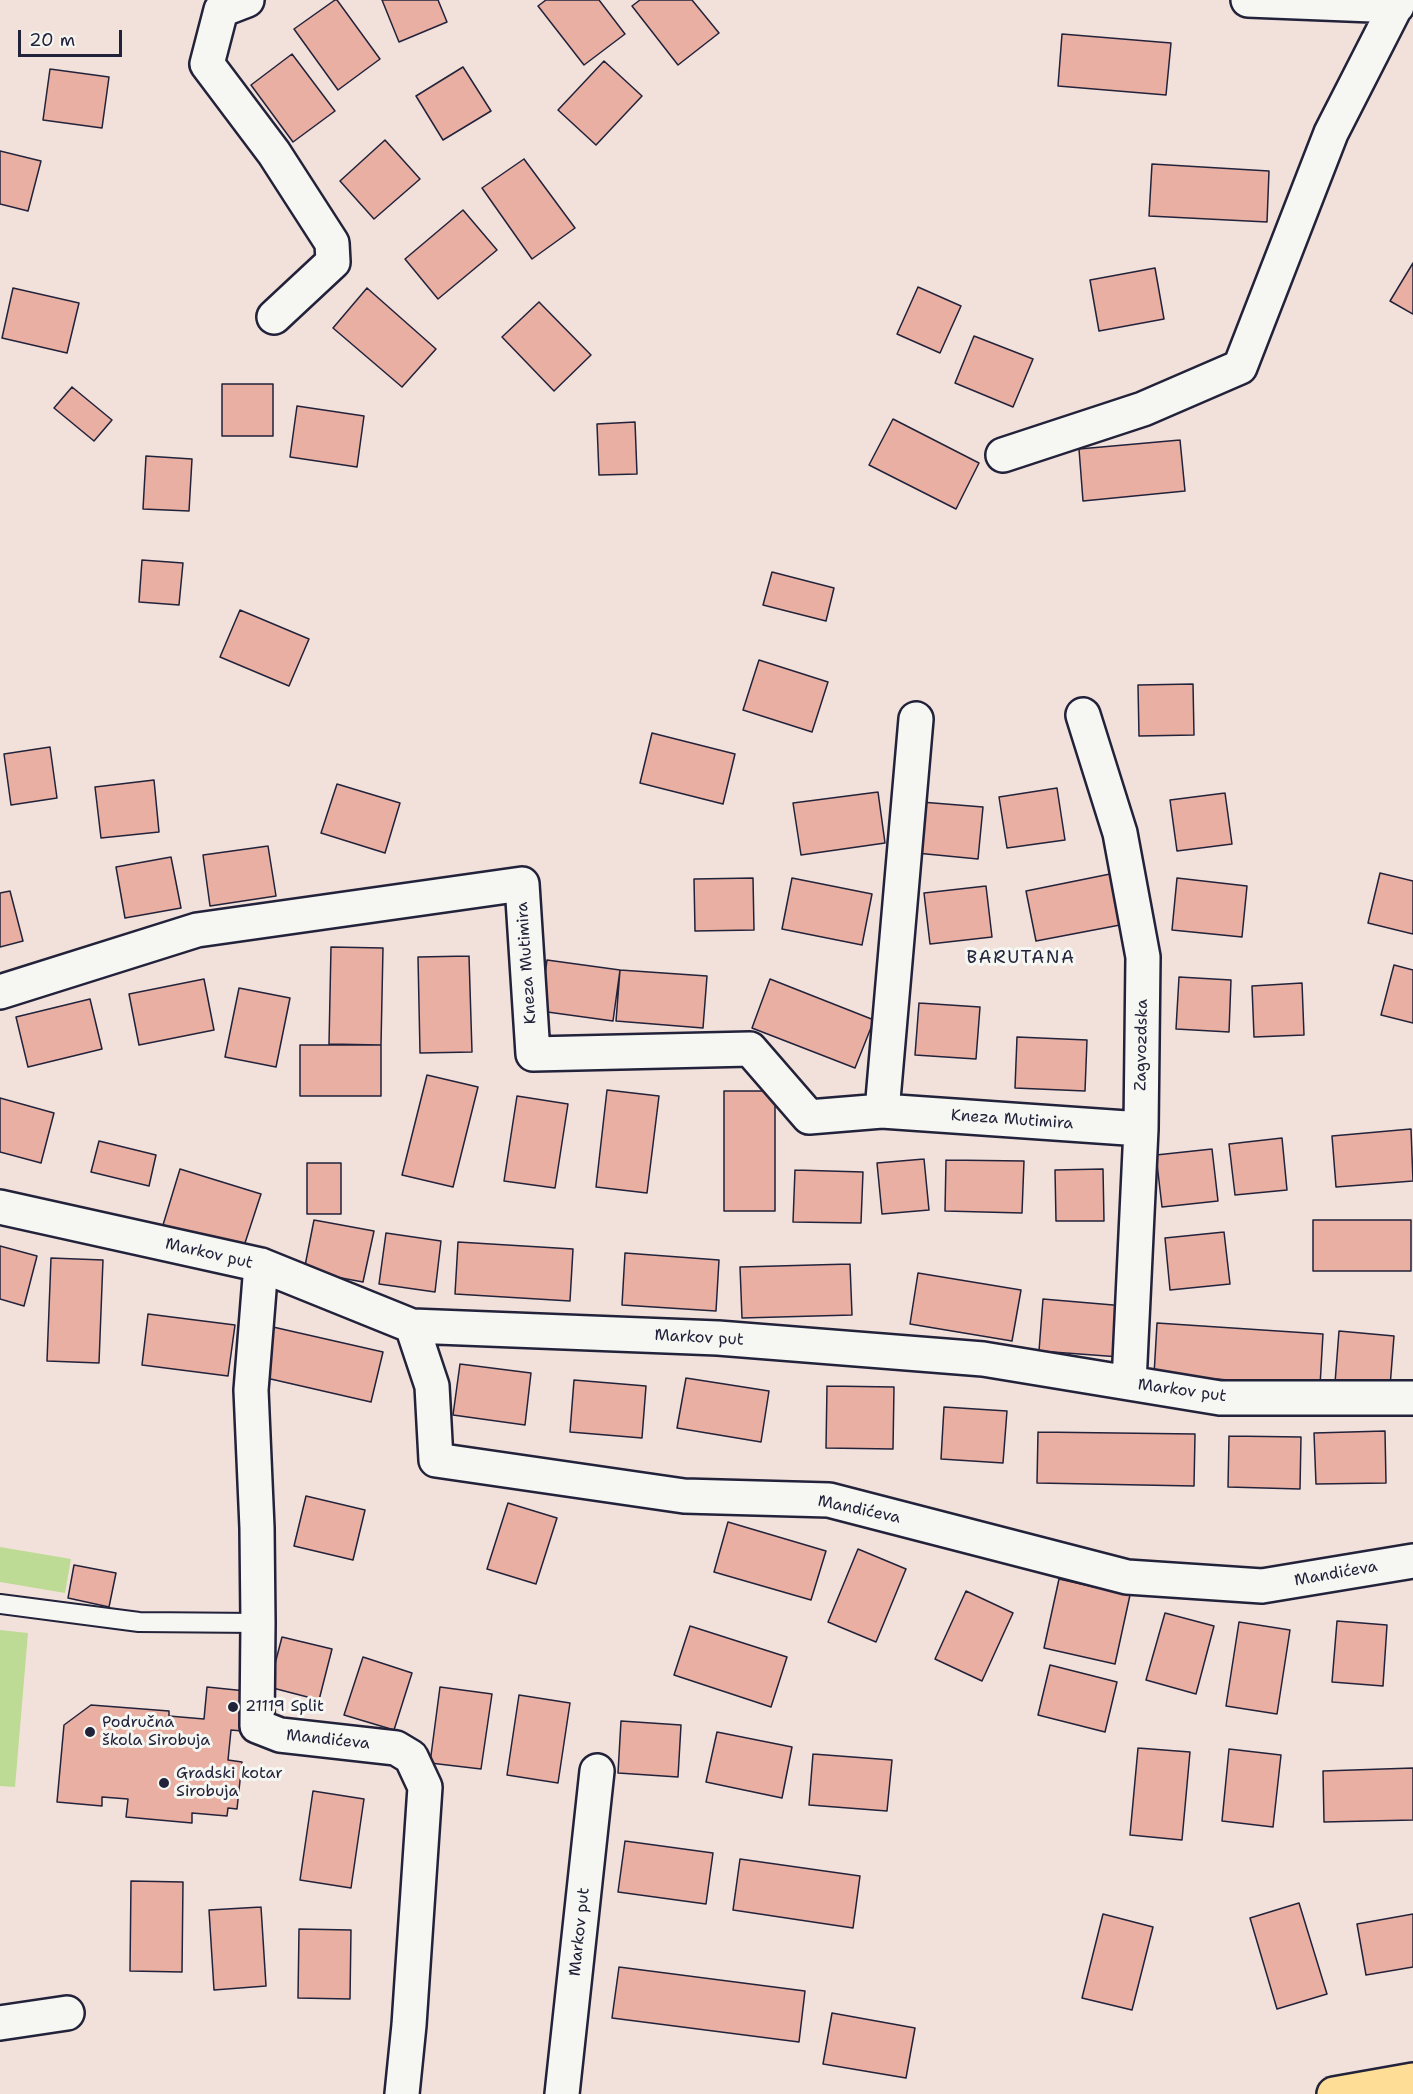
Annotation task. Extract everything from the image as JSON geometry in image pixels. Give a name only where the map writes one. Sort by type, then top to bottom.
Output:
[{"type":"highway","points":[[1334,2094],[1413,2080]]},
{"type":"street","points":[[247,0],[221,10],[207,64],[274,153],[332,243],[333,262],[274,317]]},
{"type":"street","points":[[1003,454],[1143,409],[1240,367],[1331,133],[1398,3],[1248,0]]},
{"type":"street","name":"Zagvozdska","points":[[1083,715],[1120,833],[1143,957],[1141,1129],[1129,1383]]},
{"type":"street","points":[[882,1111],[916,720]]},
{"type":"street","name":"Kneza Mutimira","points":[[0,992],[196,930],[522,884],[533,1054],[750,1049],[809,1117],[882,1111],[1141,1129]]},
{"type":"street","name":"Markov put","points":[[0,1207],[261,1265],[412,1326],[718,1338],[971,1358],[1220,1398],[1413,1398]]},
{"type":"street","name":"Mandićeva","points":[[261,1265],[250,1390],[257,1528],[257,1726],[280,1735],[396,1748],[411,1757],[425,1787],[409,2025],[402,2094]]},
{"type":"street","name":"Mandićeva","points":[[412,1326],[432,1386],[436,1460],[684,1496],[829,1500],[1127,1577],[1262,1586],[1413,1561]]},
{"type":"street","name":"Markov put","points":[[562,2094],[597,1771]]},
{"type":"street","points":[[0,2023],[67,2013]]},
{"type":"lane","points":[[0,1604],[139,1622],[258,1623]]},
{"type":"green space","points":[[0,1547],[71,1559],[65,1593],[0,1582]]},
{"type":"green space","points":[[0,1630],[28,1633],[15,1787],[0,1786]]},
{"type":"building","points":[[335,0],[380,59],[338,90],[294,29]]},
{"type":"building","points":[[382,0],[438,0],[447,22],[399,42]]},
{"type":"building","points":[[546,0],[599,0],[625,34],[584,65],[538,6]]},
{"type":"building","points":[[640,0],[692,0],[719,33],[678,65],[632,6]]},
{"type":"building","points":[[1062,34],[1171,43],[1166,95],[1058,86]]},
{"type":"building","points":[[292,54],[335,111],[293,142],[251,85]]},
{"type":"building","points":[[604,61],[642,96],[596,145],[558,110]]},
{"type":"building","points":[[463,67],[491,111],[443,140],[416,96]]},
{"type":"building","points":[[50,69],[109,77],[102,128],[43,120]]},
{"type":"building","points":[[385,140],[420,179],[374,219],[340,181]]},
{"type":"building","points":[[0,151],[41,161],[28,211],[0,204]]},
{"type":"building","points":[[524,159],[575,228],[532,259],[482,188]]},
{"type":"building","points":[[1152,164],[1269,171],[1267,222],[1149,216]]},
{"type":"building","points":[[463,210],[497,250],[438,299],[405,259]]},
{"type":"building","points":[[1413,263],[1413,314],[1390,301]]},
{"type":"building","points":[[1155,268],[1164,319],[1099,331],[1090,280]]},
{"type":"building","points":[[918,287],[961,306],[940,353],[897,334]]},
{"type":"building","points":[[13,288],[79,303],[67,353],[2,338]]},
{"type":"building","points":[[367,288],[436,349],[402,387],[333,328]]},
{"type":"building","points":[[539,302],[591,355],[554,391],[502,337]]},
{"type":"building","points":[[974,336],[1033,359],[1013,407],[955,383]]},
{"type":"building","points":[[222,384],[273,384],[273,436],[222,436]]},
{"type":"building","points":[[72,387],[112,420],[94,441],[54,408]]},
{"type":"building","points":[[297,406],[364,416],[357,467],[290,457]]},
{"type":"building","points":[[893,419],[979,463],[956,509],[869,465]]},
{"type":"building","points":[[635,422],[637,474],[599,475],[597,424]]},
{"type":"building","points":[[1180,440],[1185,491],[1083,501],[1079,449]]},
{"type":"building","points":[[146,456],[192,459],[189,511],[143,509]]},
{"type":"building","points":[[142,560],[183,563],[179,605],[139,602]]},
{"type":"building","points":[[772,572],[834,588],[826,621],[763,605]]},
{"type":"building","points":[[240,610],[309,639],[289,686],[220,657]]},
{"type":"building","points":[[759,660],[828,682],[812,732],[743,710]]},
{"type":"building","points":[[1193,684],[1194,735],[1139,736],[1138,685]]},
{"type":"building","points":[[652,733],[735,754],[723,804],[640,783]]},
{"type":"building","points":[[50,747],[57,798],[11,805],[4,754]]},
{"type":"building","points":[[154,780],[159,832],[101,838],[95,787]]},
{"type":"building","points":[[337,784],[400,803],[385,853],[321,833]]},
{"type":"building","points":[[1057,788],[1065,840],[1007,848],[999,797]]},
{"type":"building","points":[[878,792],[885,843],[801,855],[793,803]]},
{"type":"building","points":[[1225,793],[1232,844],[1177,851],[1170,800]]},
{"type":"building","points":[[921,802],[983,807],[978,859],[916,853]]},
{"type":"building","points":[[268,846],[276,896],[210,906],[203,855]]},
{"type":"building","points":[[171,857],[181,908],[125,918],[116,867]]},
{"type":"building","points":[[1380,873],[1413,881],[1413,934],[1368,923]]},
{"type":"building","points":[[1110,874],[1120,925],[1036,941],[1026,891]]},
{"type":"building","points":[[753,878],[754,930],[695,931],[694,879]]},
{"type":"building","points":[[792,878],[872,894],[862,945],[782,929]]},
{"type":"building","points":[[1177,878],[1247,886],[1242,937],[1172,930]]},
{"type":"building","points":[[986,886],[992,937],[930,944],[924,893]]},
{"type":"building","points":[[10,891],[23,941],[0,947],[0,893]]},
{"type":"building","points":[[331,947],[383,948],[381,1045],[329,1044]]},
{"type":"building","points":[[469,956],[472,1052],[420,1053],[418,957]]},
{"type":"building","points":[[547,960],[620,970],[613,1021],[540,1011]]},
{"type":"building","points":[[1394,965],[1413,970],[1413,1023],[1381,1015]]},
{"type":"building","points":[[620,970],[707,976],[703,1028],[616,1021]]},
{"type":"building","points":[[1179,977],[1231,980],[1229,1032],[1176,1029]]},
{"type":"building","points":[[204,979],[214,1030],[139,1045],[129,994]]},
{"type":"building","points":[[770,979],[874,1020],[855,1068],[752,1028]]},
{"type":"building","points":[[1302,983],[1304,1035],[1254,1037],[1252,986]]},
{"type":"building","points":[[239,988],[290,998],[276,1067],[225,1057]]},
{"type":"building","points":[[90,999],[102,1049],[28,1067],[16,1017]]},
{"type":"building","points":[[919,1003],[980,1007],[976,1059],[915,1055]]},
{"type":"building","points":[[1017,1037],[1087,1040],[1085,1091],[1015,1088]]},
{"type":"building","points":[[300,1045],[381,1045],[381,1096],[300,1096]]},
{"type":"building","points":[[427,1075],[478,1087],[453,1187],[402,1175]]},
{"type":"building","points":[[607,1090],[659,1096],[647,1193],[596,1187]]},
{"type":"building","points":[[724,1091],[775,1091],[775,1211],[724,1211]]},
{"type":"building","points":[[517,1096],[568,1104],[555,1188],[504,1181]]},
{"type":"building","points":[[0,1098],[54,1113],[41,1163],[0,1152]]},
{"type":"building","points":[[1411,1129],[1413,1181],[1336,1187],[1332,1136]]},
{"type":"building","points":[[1282,1138],[1287,1190],[1235,1195],[1229,1144]]},
{"type":"building","points":[[99,1141],[156,1155],[149,1186],[91,1172]]},
{"type":"building","points":[[1212,1149],[1218,1201],[1162,1207],[1156,1155]]},
{"type":"building","points":[[924,1159],[929,1210],[882,1214],[877,1163]]},
{"type":"building","points":[[946,1160],[1024,1161],[1022,1213],[945,1211]]},
{"type":"building","points":[[307,1163],[341,1163],[341,1214],[307,1214]]},
{"type":"building","points":[[180,1169],[261,1194],[243,1249],[163,1225]]},
{"type":"building","points":[[1103,1169],[1104,1221],[1056,1221],[1055,1170]]},
{"type":"building","points":[[795,1170],[863,1172],[861,1223],[793,1222]]},
{"type":"building","points":[[314,1220],[374,1231],[363,1282],[304,1271]]},
{"type":"building","points":[[1313,1220],[1411,1220],[1411,1271],[1313,1271]]},
{"type":"building","points":[[1224,1232],[1230,1284],[1170,1290],[1165,1238]]},
{"type":"building","points":[[386,1233],[441,1241],[435,1292],[379,1284]]},
{"type":"building","points":[[458,1242],[573,1249],[570,1301],[455,1294]]},
{"type":"building","points":[[0,1246],[37,1256],[24,1306],[0,1299]]},
{"type":"building","points":[[625,1253],[719,1260],[716,1311],[622,1305]]},
{"type":"building","points":[[51,1258],[103,1260],[99,1363],[47,1361]]},
{"type":"building","points":[[850,1264],[852,1315],[742,1318],[740,1267]]},
{"type":"building","points":[[918,1273],[1021,1290],[1012,1341],[910,1324]]},
{"type":"building","points":[[1043,1299],[1125,1306],[1120,1357],[1039,1351]]},
{"type":"building","points":[[148,1314],[235,1325],[228,1376],[142,1365]]},
{"type":"building","points":[[1157,1323],[1323,1334],[1320,1386],[1154,1375]]},
{"type":"building","points":[[273,1327],[383,1352],[371,1402],[262,1377]]},
{"type":"building","points":[[1339,1331],[1394,1336],[1390,1387],[1335,1383]]},
{"type":"building","points":[[460,1364],[531,1373],[525,1425],[453,1415]]},
{"type":"building","points":[[686,1378],[769,1391],[761,1442],[677,1428]]},
{"type":"building","points":[[574,1380],[646,1386],[642,1438],[570,1432]]},
{"type":"building","points":[[827,1386],[894,1387],[893,1449],[826,1448]]},
{"type":"building","points":[[944,1407],[1007,1411],[1003,1463],[941,1459]]},
{"type":"building","points":[[1385,1431],[1386,1483],[1316,1484],[1314,1433]]},
{"type":"building","points":[[1038,1432],[1195,1434],[1194,1486],[1037,1483]]},
{"type":"building","points":[[1229,1436],[1301,1437],[1300,1489],[1228,1487]]},
{"type":"building","points":[[306,1496],[365,1510],[353,1560],[294,1546]]},
{"type":"building","points":[[508,1503],[557,1518],[536,1584],[487,1569]]},
{"type":"building","points":[[728,1522],[826,1551],[811,1600],[714,1572]]},
{"type":"building","points":[[858,1549],[906,1569],[876,1642],[828,1622]]},
{"type":"building","points":[[74,1565],[116,1573],[109,1607],[68,1598]]},
{"type":"building","points":[[1059,1579],[1130,1595],[1115,1664],[1044,1648]]},
{"type":"building","points":[[966,1591],[1013,1613],[982,1681],[935,1659]]},
{"type":"building","points":[[1165,1613],[1214,1626],[1196,1694],[1146,1680]]},
{"type":"building","points":[[1337,1621],[1387,1625],[1383,1686],[1332,1682]]},
{"type":"building","points":[[1239,1622],[1290,1630],[1277,1714],[1226,1706]]},
{"type":"building","points":[[690,1626],[787,1657],[771,1707],[674,1675]]},
{"type":"building","points":[[282,1637],[332,1649],[319,1700],[269,1687]]},
{"type":"building","points":[[363,1657],[412,1673],[394,1730],[344,1715]]},
{"type":"building","points":[[1050,1665],[1117,1682],[1105,1732],[1038,1715]]},
{"type":"building","points":[[207,1687],[246,1691],[242,1731],[231,1730],[228,1760],[242,1762],[237,1809],[228,1808],[227,1816],[192,1813],[192,1823],[126,1817],[128,1799],[102,1797],[102,1806],[57,1802],[64,1725],[91,1705],[169,1711],[169,1716],[204,1719]]},
{"type":"building","points":[[440,1687],[492,1694],[481,1769],[430,1763]]},
{"type":"building","points":[[519,1695],[570,1703],[558,1783],[507,1775]]},
{"type":"building","points":[[621,1721],[681,1725],[678,1777],[618,1773]]},
{"type":"building","points":[[717,1732],[792,1747],[782,1798],[706,1782]]},
{"type":"building","points":[[1138,1748],[1190,1752],[1182,1840],[1130,1835]]},
{"type":"building","points":[[1229,1749],[1281,1755],[1273,1827],[1222,1821]]},
{"type":"building","points":[[813,1754],[892,1760],[887,1811],[809,1805]]},
{"type":"building","points":[[1413,1768],[1413,1820],[1324,1822],[1323,1771]]},
{"type":"building","points":[[313,1791],[364,1799],[351,1888],[300,1880]]},
{"type":"building","points":[[625,1841],[713,1853],[706,1904],[618,1892]]},
{"type":"building","points":[[740,1859],[860,1876],[853,1928],[733,1910]]},
{"type":"building","points":[[131,1881],[183,1882],[182,1972],[130,1971]]},
{"type":"building","points":[[1299,1903],[1327,1994],[1277,2009],[1250,1918]]},
{"type":"building","points":[[261,1907],[266,1986],[214,1990],[209,1910]]},
{"type":"building","points":[[1103,1914],[1153,1927],[1132,2010],[1082,1998]]},
{"type":"building","points":[[1413,1914],[1413,1967],[1366,1975],[1357,1924]]},
{"type":"building","points":[[299,1929],[351,1930],[350,1999],[298,1998]]},
{"type":"building","points":[[619,1967],[805,1991],[799,2042],[612,2018]]},
{"type":"building","points":[[832,2013],[915,2028],[906,2078],[823,2064]]},
{"type":"place","name":"21119 Split","points":[[233,1707]]},
{"type":"place","name":"Područna škola Sirobuja","points":[[90,1732]]},
{"type":"place","name":"Gradski kotar Sirobuja","points":[[164,1783]]},
{"type":"district","name":"BARUTANA","points":[[1021,958]]}]
